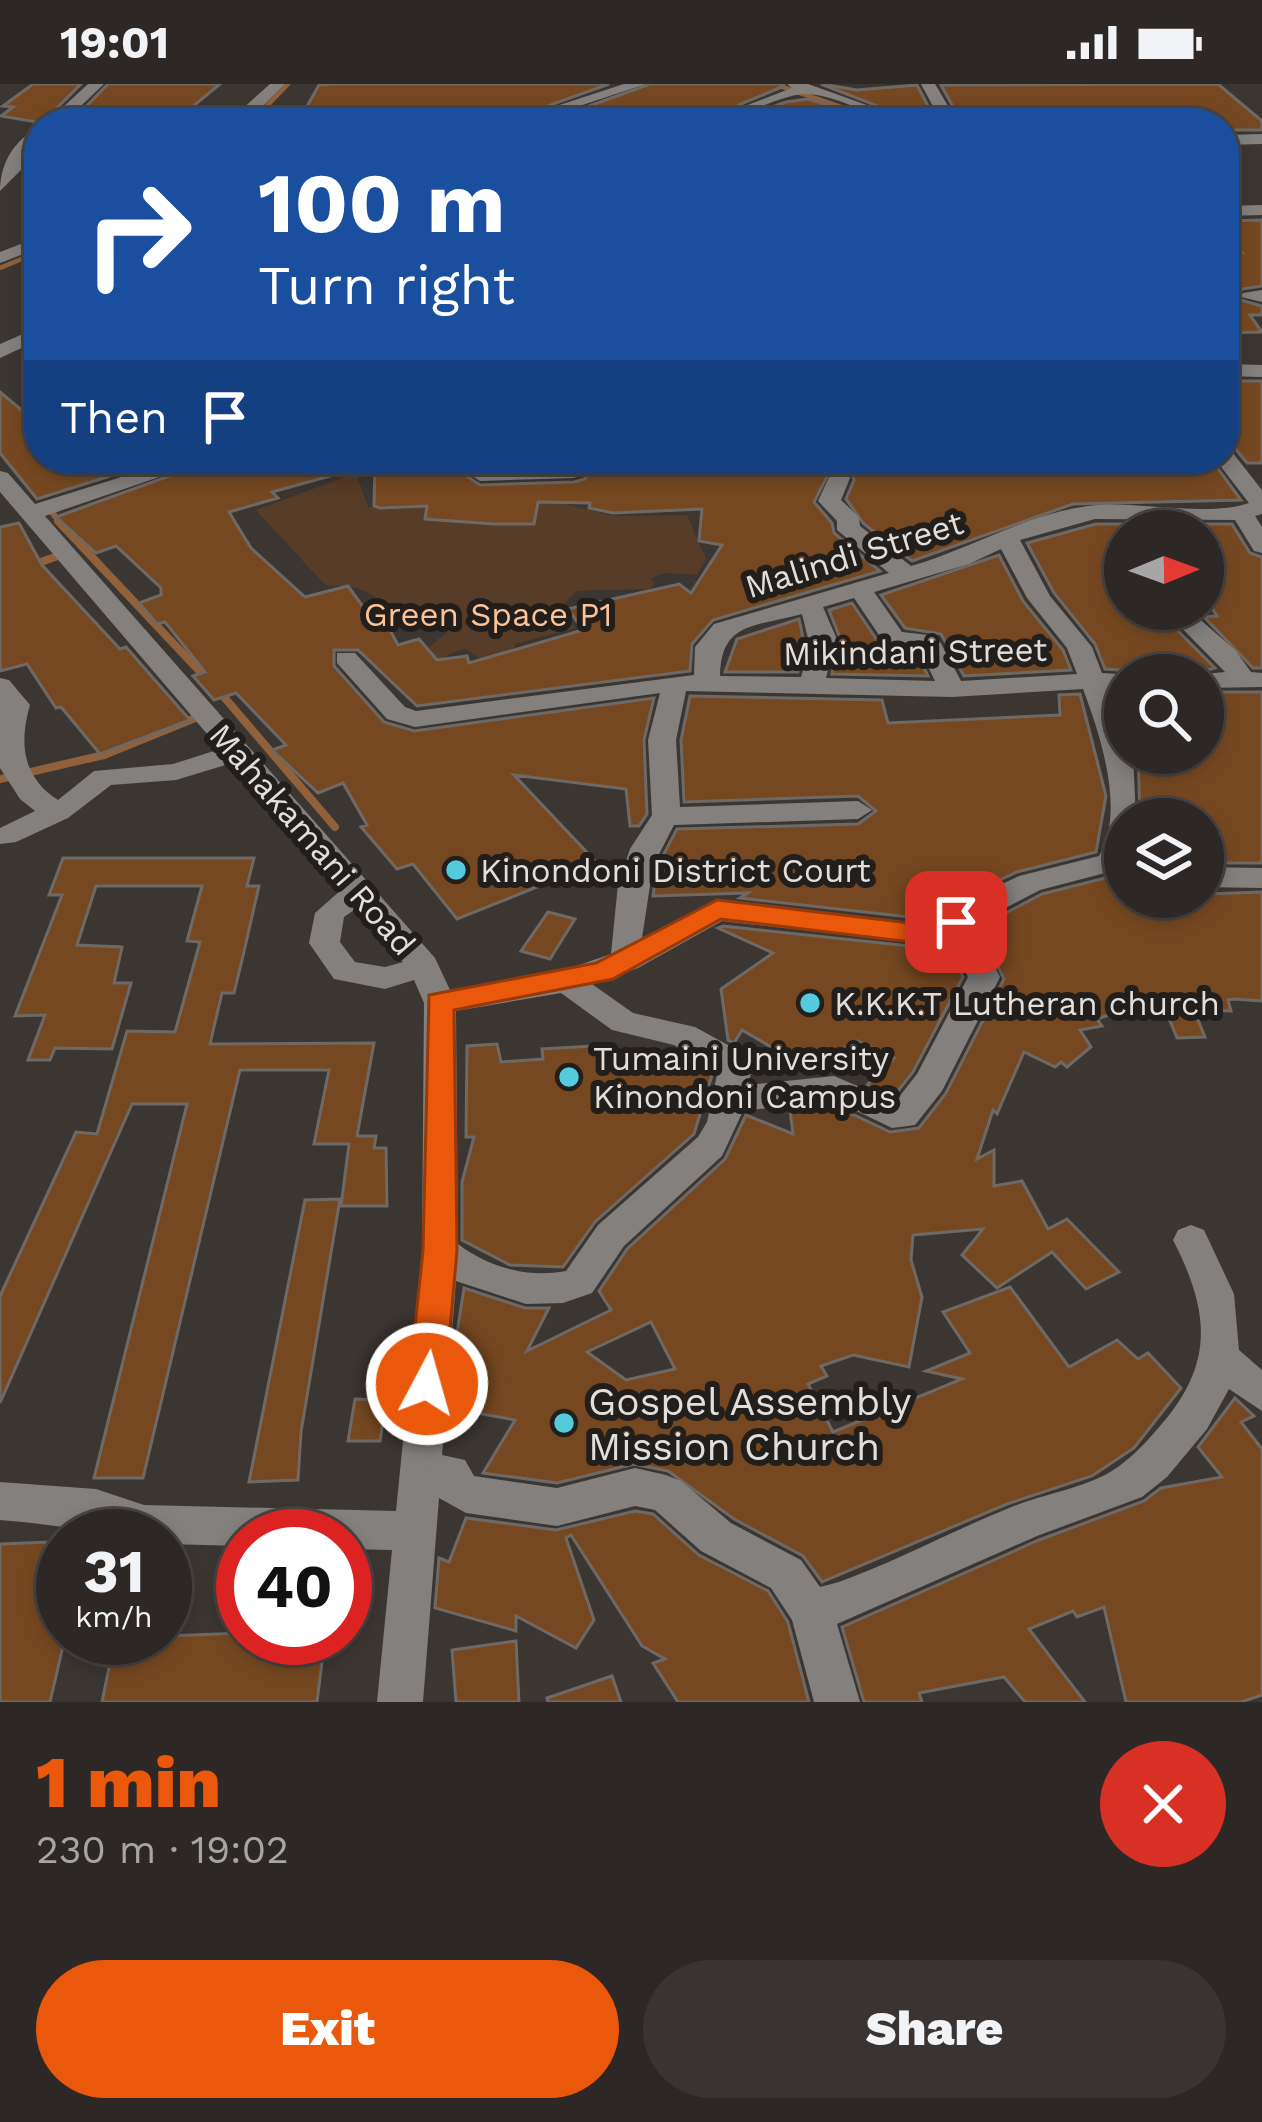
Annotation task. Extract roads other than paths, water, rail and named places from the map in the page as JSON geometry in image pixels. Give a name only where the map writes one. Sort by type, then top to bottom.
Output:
[{"type":"street","points":[[71,108],[98,84]]},
{"type":"street","points":[[252,108],[278,84]]},
{"type":"street","points":[[561,108],[639,84]]},
{"type":"street","points":[[753,108],[807,88],[854,84]]},
{"type":"street","points":[[807,88],[865,108]]},
{"type":"street","points":[[1,184],[14,169],[24,143]]},
{"type":"street","points":[[12,493],[118,474]]},
{"type":"street","points":[[480,475],[504,474]]},
{"type":"street","points":[[1234,474],[1255,508],[1262,546]]},
{"type":"street","points":[[839,478],[830,501],[848,515],[850,522],[845,526],[908,576]]},
{"type":"street","name":"Mahakamani Road","points":[[12,493],[424,967],[440,1003],[440,1251],[400,1702]]},
{"type":"street","name":"Malindi Street","points":[[1160,510],[1255,508]]},
{"type":"street","name":"Malindi Street","points":[[707,683],[708,647],[714,635],[739,623],[810,607],[908,576],[1010,536],[1104,513]]},
{"type":"street","points":[[1010,536],[1095,679],[1123,778],[1123,798]]},
{"type":"street","points":[[861,590],[894,639],[927,639],[952,689]]},
{"type":"street","points":[[809,688],[825,649],[824,628],[810,607]]},
{"type":"street","points":[[1195,630],[1219,641],[1252,680]]},
{"type":"street","points":[[346,658],[396,713],[416,719],[675,682],[707,683]]},
{"type":"street","name":"Mikindani Street","points":[[707,683],[952,689],[1104,679]]},
{"type":"street","points":[[627,960],[631,888],[645,847],[666,816],[660,770],[675,682]]},
{"type":"street","points":[[0,686],[17,704],[9,755],[20,783],[25,793],[58,812]]},
{"type":"street","points":[[6,836],[58,812],[104,777],[176,772],[238,752]]},
{"type":"street","points":[[666,816],[858,810]]},
{"type":"street","points":[[440,1003],[566,981],[627,960],[717,910],[919,934],[956,922],[1030,883],[1104,869]]},
{"type":"street","points":[[1224,877],[1262,878]]},
{"type":"street","points":[[360,891],[330,914],[324,943],[345,971],[385,978],[424,967]]},
{"type":"street","points":[[728,1098],[848,1090],[878,1113],[903,1116],[930,1082],[984,976],[956,922]]},
{"type":"street","points":[[440,1251],[460,1269],[523,1286],[565,1290],[579,1282],[584,1264],[602,1243],[710,1144],[729,1109],[736,1065],[716,1050],[661,1028],[623,1022],[566,981]]},
{"type":"street","points":[[811,1611],[934,1568],[1022,1522],[1103,1496],[1142,1476],[1202,1411],[1222,1359],[1223,1326],[1206,1265],[1191,1240]]},
{"type":"street","points":[[1222,1359],[1262,1394]]},
{"type":"street","points":[[418,1474],[450,1473],[454,1486],[466,1494],[540,1506],[580,1504],[605,1493],[650,1487],[688,1508],[698,1525],[716,1537],[786,1574],[811,1611],[837,1702]]},
{"type":"street","points":[[0,1501],[96,1508],[144,1524],[413,1531]]},
{"type":"waterway","points":[[265,108],[288,84]]},
{"type":"waterway","points":[[774,84],[844,108]]},
{"type":"waterway","points":[[0,268],[24,258]]},
{"type":"waterway","points":[[57,509],[51,511],[61,524]]},
{"type":"waterway","points":[[58,521],[206,678]]},
{"type":"waterway","points":[[29,566],[58,556]]},
{"type":"waterway","points":[[218,690],[335,827]]},
{"type":"waterway","points":[[0,779],[104,755],[205,714]]},
{"type":"place","name":"Kinondoni District Court","points":[[456,870]]},
{"type":"place","name":"K.K.K.T Lutheran church","points":[[810,1003]]},
{"type":"place","name":"Tumaini University Kinondoni Campus","points":[[569,1077]]},
{"type":"place","name":"Gospel Assembly Mission Church","points":[[564,1423]]},
{"type":"park label","name":"Green Space P1","points":[[488,614]]}]
